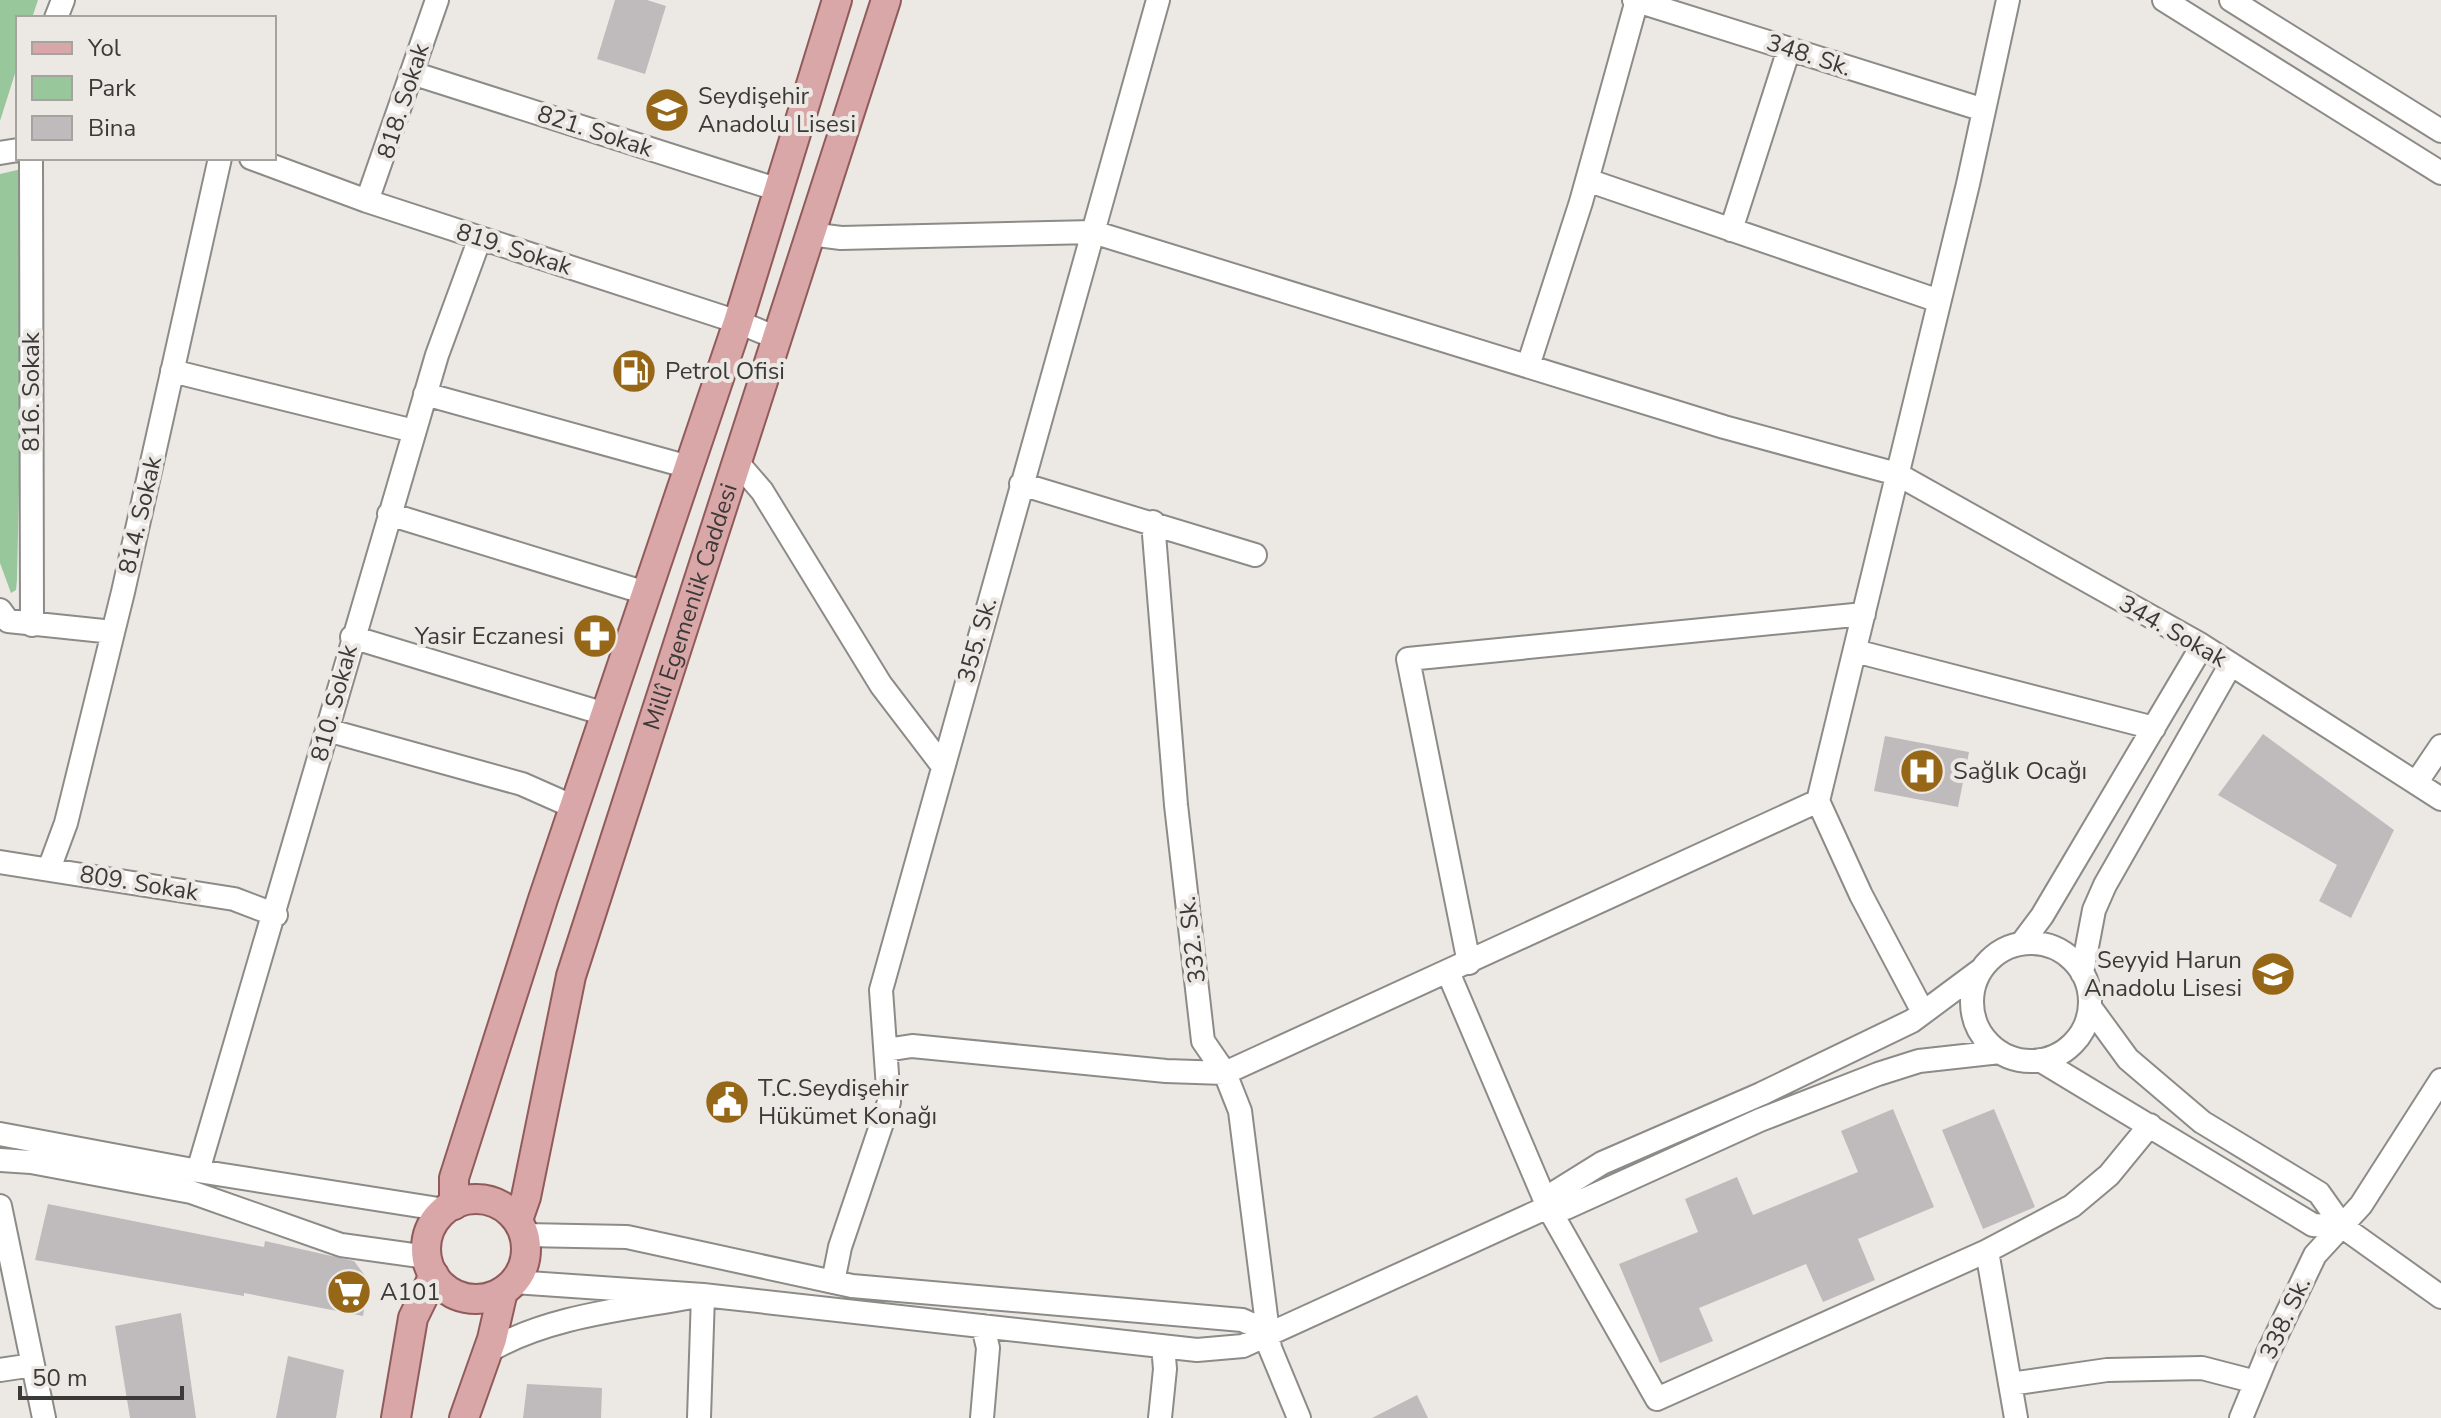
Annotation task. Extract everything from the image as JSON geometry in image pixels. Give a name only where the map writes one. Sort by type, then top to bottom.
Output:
[{"type":"main road","name":"Millî Egemenlik Caddesi","points":[[449,1207],[454,1178],[574,807],[738,322],[837,0]]},
{"type":"main road","name":"Millî Egemenlik Caddesi","points":[[521,1228],[571,976],[886,0]]},
{"type":"main road","points":[[396,1418],[413,1318],[431,1266],[429,1231],[449,1207],[475,1199],[492,1201],[506,1208],[521,1228],[523,1268],[509,1286],[464,1418]]},
{"type":"main road","points":[[431,1266],[448,1290],[461,1296],[476,1299],[509,1286]]},
{"type":"street","name":"818. Sokak","points":[[367,201],[437,0]]},
{"type":"street","name":"355. Sk.","points":[[833,1282],[840,1247],[889,1102],[881,990],[1158,0]]},
{"type":"street","points":[[1528,366],[1587,180],[1636,0]]},
{"type":"street","name":"348. Sk.","points":[[1636,0],[1984,110]]},
{"type":"street","points":[[1923,1012],[1861,895],[1818,801],[2008,0]]},
{"type":"street","points":[[2164,0],[2441,173]]},
{"type":"street","points":[[2231,0],[2441,131]]},
{"type":"street","points":[[1731,230],[1789,49]]},
{"type":"street","name":"821. Sokak","points":[[412,73],[779,190]]},
{"type":"street","name":"816. Sokak","points":[[31,160],[32,625]]},
{"type":"street","name":"814. Sokak","points":[[49,869],[66,823],[113,632],[220,160]]},
{"type":"street","name":"819. Sokak","points":[[256,160],[367,201],[738,322],[777,338]]},
{"type":"street","points":[[1587,180],[1939,301]]},
{"type":"street","name":"344. Sokak","points":[[810,234],[841,238],[1093,232],[1724,427],[1897,474],[2202,646],[2441,799]]},
{"type":"street","name":"810. Sokak","points":[[198,1171],[276,915],[352,637],[425,394],[480,238]]},
{"type":"street","points":[[172,371],[414,431]]},
{"type":"street","points":[[425,394],[689,467]]},
{"type":"street","points":[[737,462],[762,491],[881,685],[942,765]]},
{"type":"street","points":[[1021,484],[1255,555]]},
{"type":"street","points":[[389,514],[646,593]]},
{"type":"street","name":"332. Sk.","points":[[1153,522],[1176,805],[1203,1041],[1225,1073],[1240,1111],[1269,1340],[1299,1418]]},
{"type":"street","points":[[0,610],[8,621],[113,632]]},
{"type":"street","points":[[1864,614],[1408,659],[1459,968],[1548,1207],[1657,1408],[1987,1251],[2072,1206],[2109,1175],[2150,1125]]},
{"type":"street","points":[[352,637],[605,714]]},
{"type":"street","points":[[2021,944],[2042,916],[2202,646]]},
{"type":"street","points":[[1855,651],[2154,728]]},
{"type":"street","points":[[2231,664],[2105,885],[2094,910],[2082,973],[2090,1007],[2128,1059],[2202,1122],[2319,1193],[2343,1227],[2441,1297]]},
{"type":"street","points":[[327,730],[522,784],[574,807]]},
{"type":"street","points":[[2416,783],[2441,746]]},
{"type":"street","points":[[886,1050],[912,1046],[1166,1071],[1225,1073],[1818,801]]},
{"type":"street","name":"809. Sokak","points":[[0,862],[234,899],[276,915]]},
{"type":"street","points":[[1548,1207],[1557,1191],[1602,1163],[1761,1094],[1923,1012],[1982,969],[1999,952],[2021,944],[2056,949],[2082,973]]},
{"type":"street","points":[[1982,969],[1973,991],[1973,1014],[1983,1036],[2000,1052],[2023,1060],[2040,1060],[2057,1054],[2076,1040],[2090,1007]]},
{"type":"street","points":[[509,1286],[703,1295],[1197,1350],[1243,1346],[1269,1340],[1292,1326],[1548,1207],[1566,1208],[1760,1120],[1878,1074],[1930,1059],[2000,1052]]},
{"type":"street","points":[[2040,1060],[2313,1225],[2343,1227]]},
{"type":"street","name":"338. Sk.","points":[[2241,1418],[2315,1255],[2361,1205],[2441,1080]]},
{"type":"street","points":[[0,1134],[198,1171],[449,1207]]},
{"type":"street","points":[[0,1160],[31,1162],[191,1192],[341,1245],[431,1266]]},
{"type":"street","points":[[0,1206],[44,1418]]},
{"type":"street","points":[[521,1228],[627,1237],[833,1282],[1131,1313],[1242,1320],[1269,1340]]},
{"type":"street","points":[[1987,1251],[2016,1418]]},
{"type":"street","points":[[487,1352],[515,1335],[608,1311],[703,1295]]},
{"type":"street","points":[[699,1418],[703,1295]]},
{"type":"street","points":[[982,1418],[988,1348],[983,1326]]},
{"type":"street","points":[[1160,1418],[1165,1369],[1163,1346]]},
{"type":"street","points":[[0,1370],[33,1365]]},
{"type":"street","points":[[2010,1384],[2107,1370],[2202,1368],[2256,1382]]},
{"type":"green space","points":[[0,0],[38,0],[33,16],[16,16],[16,70],[0,121]]},
{"type":"green space","points":[[26,168],[17,580],[16,590],[11,593],[0,563],[0,174]]},
{"type":"building","points":[[615,0],[647,0],[666,6],[645,74],[597,59]]},
{"type":"building","points":[[2263,734],[2394,830],[2351,918],[2319,901],[2337,865],[2218,795]]},
{"type":"building","name":"Sağlık Ocağı","points":[[1885,736],[1969,752],[1958,807],[1874,791]]},
{"type":"building","points":[[1893,1109],[1934,1207],[1858,1239],[1875,1280],[1823,1302],[1806,1264],[1699,1308],[1713,1341],[1660,1363],[1619,1264],[1698,1232],[1685,1199],[1737,1177],[1753,1215],[1858,1172],[1841,1131]]},
{"type":"building","points":[[1994,1109],[2035,1207],[1983,1229],[1942,1130]]},
{"type":"building","points":[[48,1204],[264,1247],[265,1241],[354,1261],[369,1281],[363,1316],[244,1293],[244,1296],[35,1260]]},
{"type":"building","points":[[181,1313],[196,1418],[130,1418],[115,1326]]},
{"type":"building","points":[[288,1356],[344,1370],[336,1418],[276,1418]]},
{"type":"building","points":[[527,1384],[602,1388],[601,1418],[523,1418]]},
{"type":"building","points":[[1417,1395],[1428,1418],[1372,1418]]},
{"type":"place","name":"Seydişehir Anadolu Lisesi","points":[[667,110]]},
{"type":"place","name":"Petrol Ofisi","points":[[634,371]]},
{"type":"place","name":"Yasir Eczanesi","points":[[595,636]]},
{"type":"place","name":"Sağlık Ocağı","points":[[1922,771]]},
{"type":"place","name":"Seyyid Harun Anadolu Lisesi","points":[[2273,974]]},
{"type":"place","name":"T.C.Seydişehir Hükümet Konağı","points":[[727,1102]]},
{"type":"place","name":"A101","points":[[349,1292]]}]
